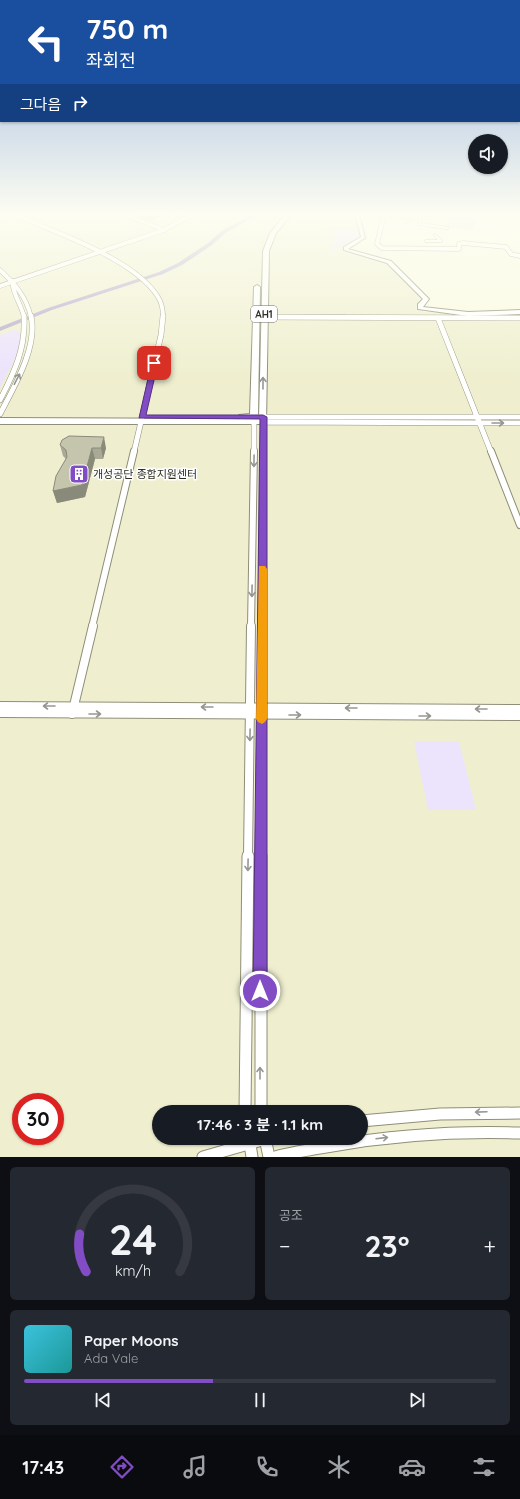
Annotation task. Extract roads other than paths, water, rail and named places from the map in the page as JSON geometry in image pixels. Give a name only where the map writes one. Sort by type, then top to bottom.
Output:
[{"type":"main road","name":"AH1","points":[[259,420],[265,268]]},
{"type":"main road","name":"AH1","points":[[257,281],[256,317],[259,420]]},
{"type":"main road","points":[[0,415],[141,419],[259,420]]},
{"type":"main road","points":[[0,421],[141,419]]},
{"type":"street","points":[[0,286],[53,268]]},
{"type":"street","points":[[72,710],[163,322],[160,300],[143,280],[128,268]]},
{"type":"street","points":[[395,268],[426,299],[421,304],[420,308],[468,314],[520,312]]},
{"type":"street","points":[[0,270],[13,281],[26,298],[32,321],[31,342],[28,355],[0,415]]},
{"type":"street","points":[[0,400],[23,348],[25,324],[24,317],[20,299],[12,287],[13,281]]},
{"type":"street","points":[[256,317],[520,318]]},
{"type":"street","points":[[438,318],[520,525]]},
{"type":"street","points":[[259,420],[520,417]]},
{"type":"street","points":[[259,420],[520,423]]},
{"type":"street","points":[[245,1105],[250,711],[259,420]]},
{"type":"street","points":[[259,420],[262,711],[260,1105]]},
{"type":"street","points":[[0,706],[72,710]]},
{"type":"street","points":[[0,713],[72,710],[262,711],[520,709]]},
{"type":"street","points":[[262,711],[520,716]]},
{"type":"street","points":[[368,1120],[416,1115],[489,1112],[520,1114]]},
{"type":"street","points":[[275,1157],[345,1144],[412,1135],[493,1131],[520,1133]]},
{"type":"street","points":[[203,1157],[238,1145]]},
{"type":"street","points":[[250,1145],[252,1157]]},
{"type":"street","points":[[267,1145],[269,1157]]},
{"type":"waterway","points":[[0,329],[50,309],[161,273],[172,268]]},
{"type":"place","name":"개성공단 종합지원센터","points":[[79,474]]}]
